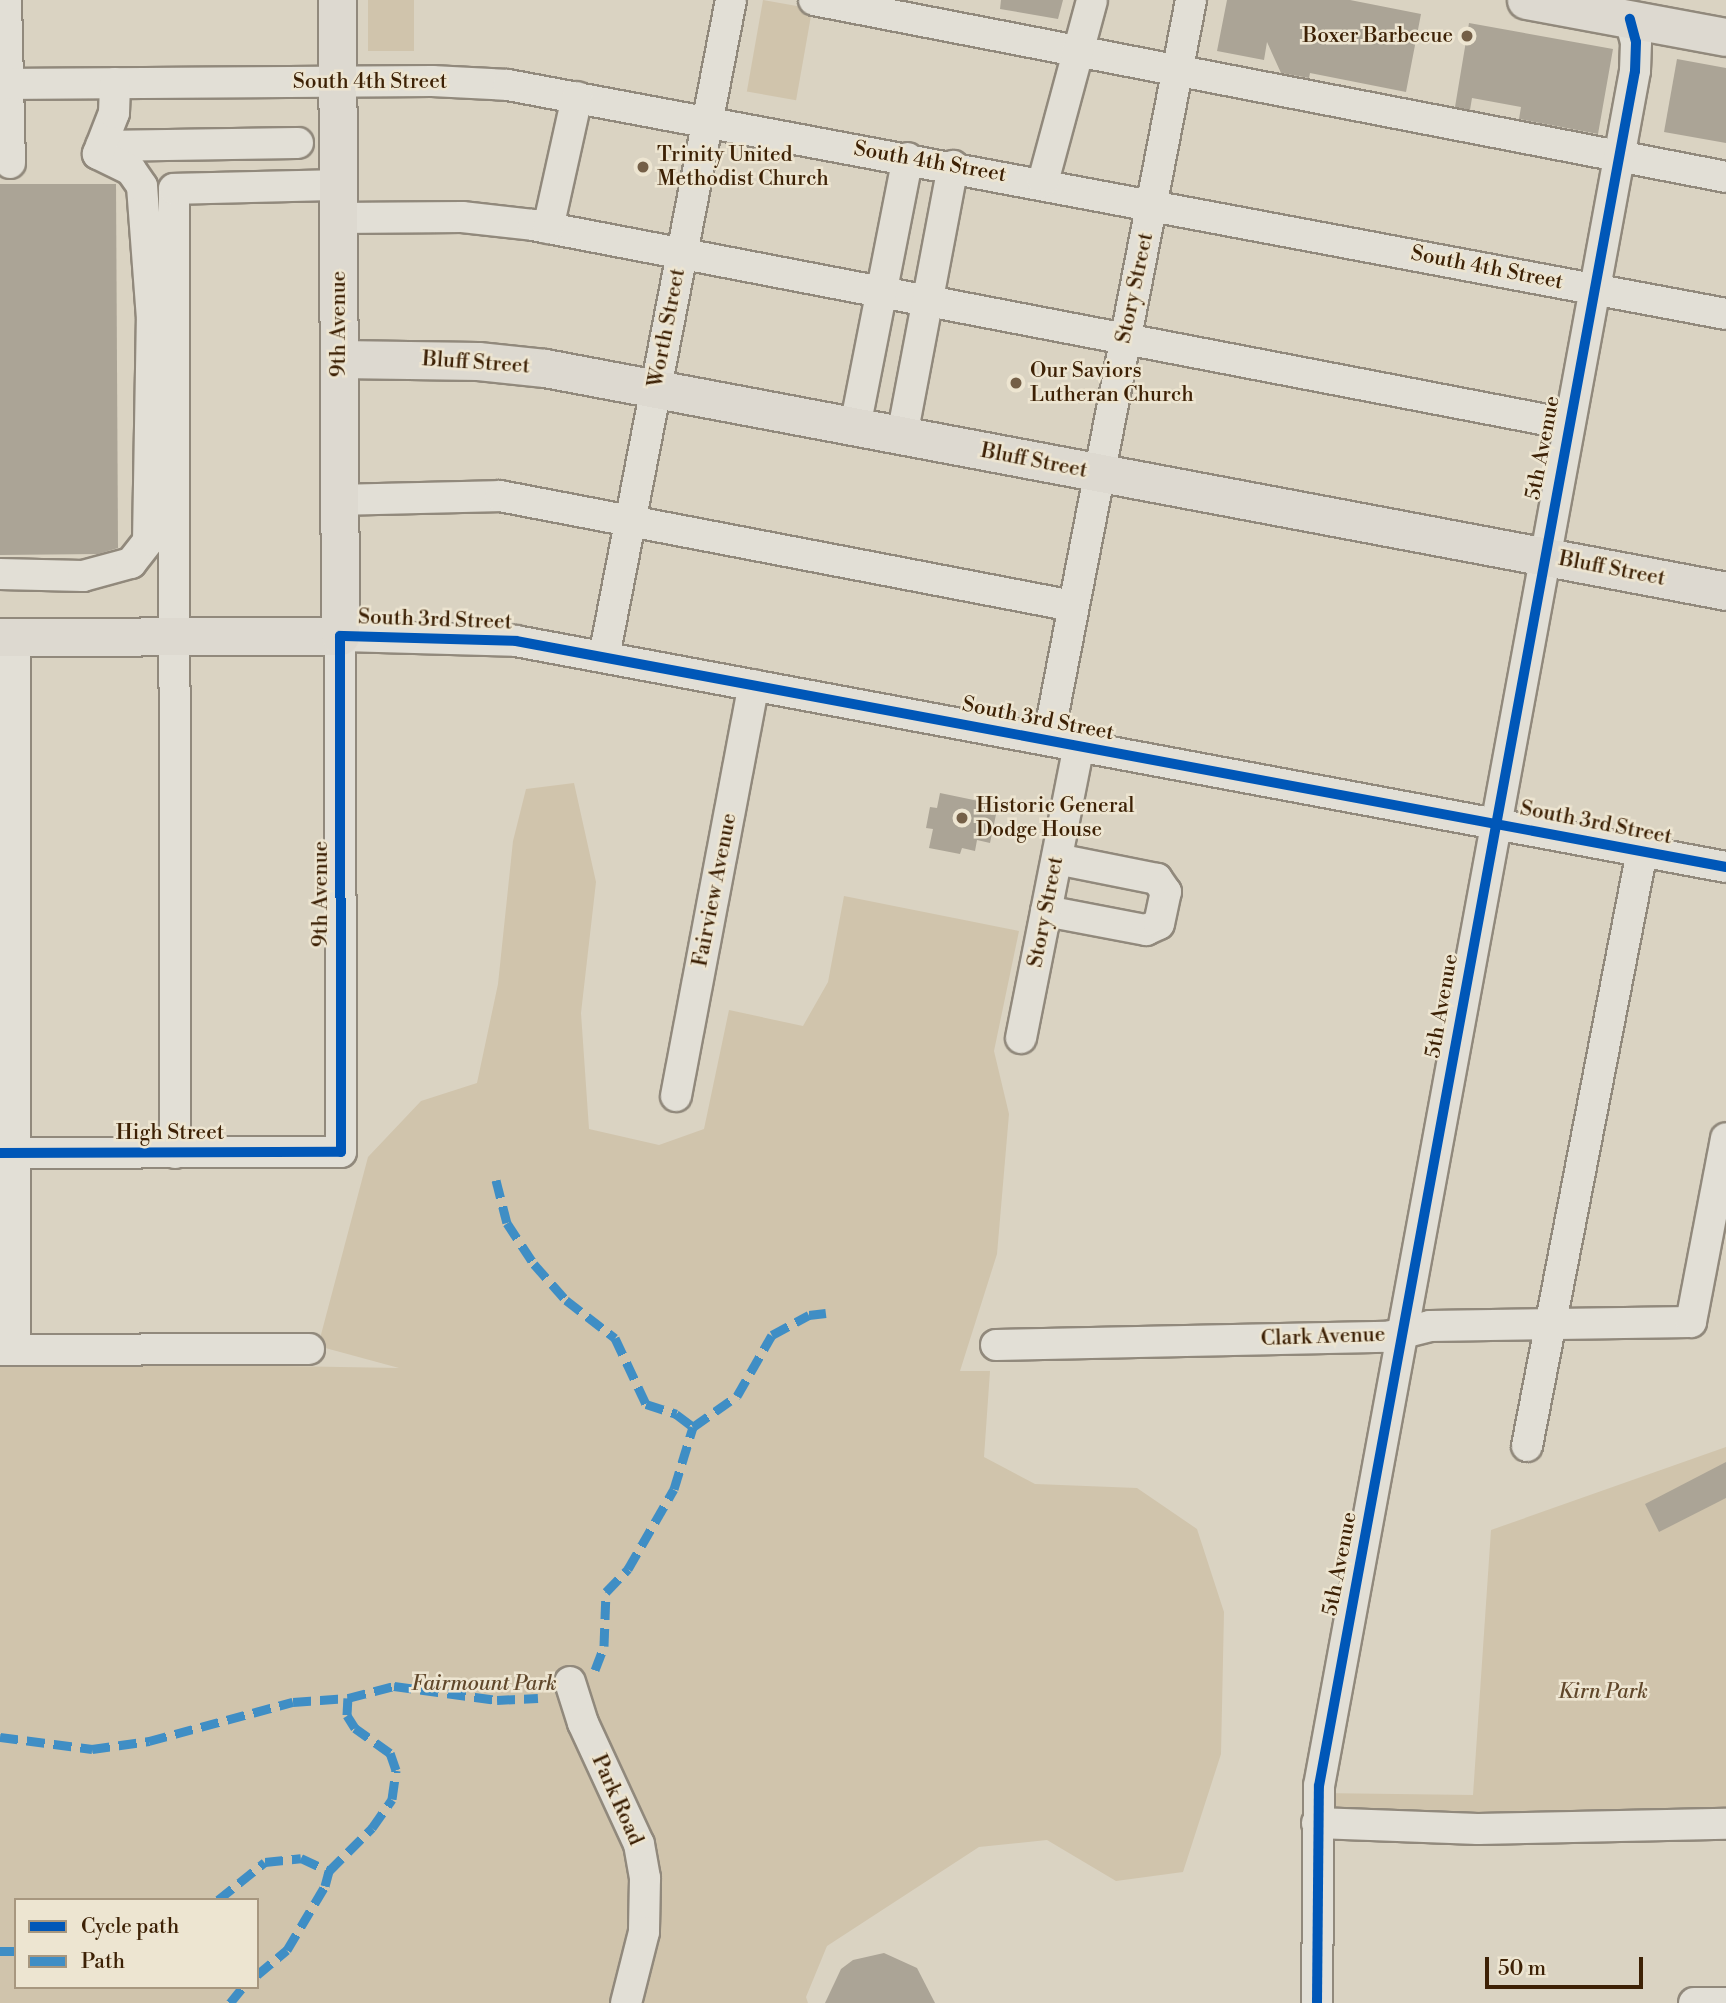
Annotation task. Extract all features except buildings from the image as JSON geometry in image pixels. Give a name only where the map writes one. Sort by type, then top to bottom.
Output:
[{"type":"main road","name":"9th Avenue","points":[[337,0],[340,636]]},
{"type":"main road","points":[[1526,0],[1627,10],[1726,37]]},
{"type":"main road","name":"Bluff Street","points":[[340,359],[491,361],[656,389],[1726,591]]},
{"type":"main road","name":"South 3rd Street","points":[[7,637],[340,636]]},
{"type":"street","points":[[6,0],[3,84],[10,163]]},
{"type":"street","name":"Worth Street","points":[[604,657],[731,0]]},
{"type":"street","points":[[814,0],[895,8],[1080,51],[1726,177]]},
{"type":"street","points":[[1043,183],[1092,0]]},
{"type":"street","name":"Story Street","points":[[1048,740],[1191,0]]},
{"type":"street","name":"5th Avenue","points":[[1317,2003],[1317,1823],[1329,1730],[1404,1332],[1567,424],[1635,71],[1636,42],[1627,10]]},
{"type":"street","name":"South 4th Street","points":[[3,84],[468,82],[577,97],[708,120],[1726,314]]},
{"type":"street","points":[[0,574],[83,576],[131,563],[148,541],[152,319],[142,187],[131,170],[98,154],[114,113],[115,83]]},
{"type":"street","points":[[548,228],[577,97]]},
{"type":"street","points":[[101,146],[298,143]]},
{"type":"street","points":[[855,427],[908,158]]},
{"type":"street","points":[[902,436],[953,166]]},
{"type":"street","points":[[175,1153],[174,189],[338,202],[548,228],[1567,424]]},
{"type":"street","points":[[340,500],[500,496],[1073,606]]},
{"type":"street","name":"South 3rd Street","points":[[340,636],[461,636],[604,657],[1726,867]]},
{"type":"street","name":"9th Avenue","points":[[340,636],[341,1152]]},
{"type":"street","points":[[7,637],[7,1350],[309,1349]]},
{"type":"street","name":"Fairview Avenue","points":[[676,1096],[754,685]]},
{"type":"street","name":"Story Street","points":[[1021,1038],[1079,746]]},
{"type":"street","points":[[1527,1446],[1642,851]]},
{"type":"street","points":[[1046,911],[1146,930],[1160,924],[1166,892],[1157,879],[1057,859]]},
{"type":"street","name":"Clark Avenue","points":[[996,1345],[1387,1337],[1430,1326],[1550,1327],[1691,1322],[1726,1138]]},
{"type":"street","name":"High Street","points":[[8,1153],[341,1152]]},
{"type":"street","name":"Park Road","points":[[570,1682],[587,1734],[639,1844],[645,1878],[644,1932],[626,2003]]},
{"type":"street","points":[[1317,1823],[1478,1829],[1726,1824]]},
{"type":"street","points":[[1694,2003],[1726,2003]]},
{"type":"green space","points":[[368,0],[414,0],[414,51],[368,51]]},
{"type":"green space","points":[[763,0],[812,9],[796,100],[747,92]]},
{"type":"green space","name":"Fairmount Park","points":[[574,783],[596,882],[581,1013],[589,1129],[659,1145],[704,1129],[729,1010],[803,1026],[828,982],[844,896],[1019,931],[994,1051],[1009,1114],[997,1254],[960,1371],[990,1371],[984,1457],[1035,1484],[1137,1488],[1197,1529],[1224,1612],[1221,1754],[1183,1872],[1116,1881],[1047,1840],[979,1847],[827,1946],[806,1997],[808,2003],[0,2003],[0,1361],[399,1368],[318,1346],[368,1157],[421,1101],[477,1083],[498,984],[513,841],[526,789]]},
{"type":"green space","name":"Kirn Park","points":[[1726,1447],[1726,1814],[1491,1818],[1317,1811],[1319,1793],[1473,1795],[1491,1530]]},
{"type":"marked path","points":[[496,1180],[507,1223],[534,1264],[566,1300],[615,1338],[646,1404],[676,1414],[693,1427]]},
{"type":"marked path","points":[[595,1670],[604,1646],[606,1592],[628,1569],[674,1489],[693,1427],[737,1396],[772,1335],[809,1315],[826,1313]]},
{"type":"marked path","points":[[0,1737],[92,1749],[149,1741],[293,1702],[348,1698],[394,1686],[497,1700],[538,1698]]},
{"type":"marked path","points":[[259,1973],[287,1950],[325,1886],[329,1871],[372,1828],[392,1799],[396,1770],[390,1753],[355,1728],[347,1715],[348,1698]]},
{"type":"marked path","points":[[220,1898],[265,1862],[301,1858],[329,1871]]},
{"type":"marked path","points":[[0,1951],[14,1951]]},
{"type":"marked path","points":[[230,2003],[241,1989]]},
{"type":"cycle path","points":[[1317,2003],[1319,1786],[1635,71],[1636,42],[1630,19]]},
{"type":"cycle path","points":[[0,1153],[341,1152],[340,636],[516,641],[1726,867]]},
{"type":"place","name":"Boxer Barbecue","points":[[1467,36]]},
{"type":"place","name":"Trinity United Methodist Church","points":[[643,167]]},
{"type":"place","name":"Our Saviors Lutheran Church","points":[[1016,383]]},
{"type":"place","name":"Historic General Dodge House","points":[[962,818]]}]
